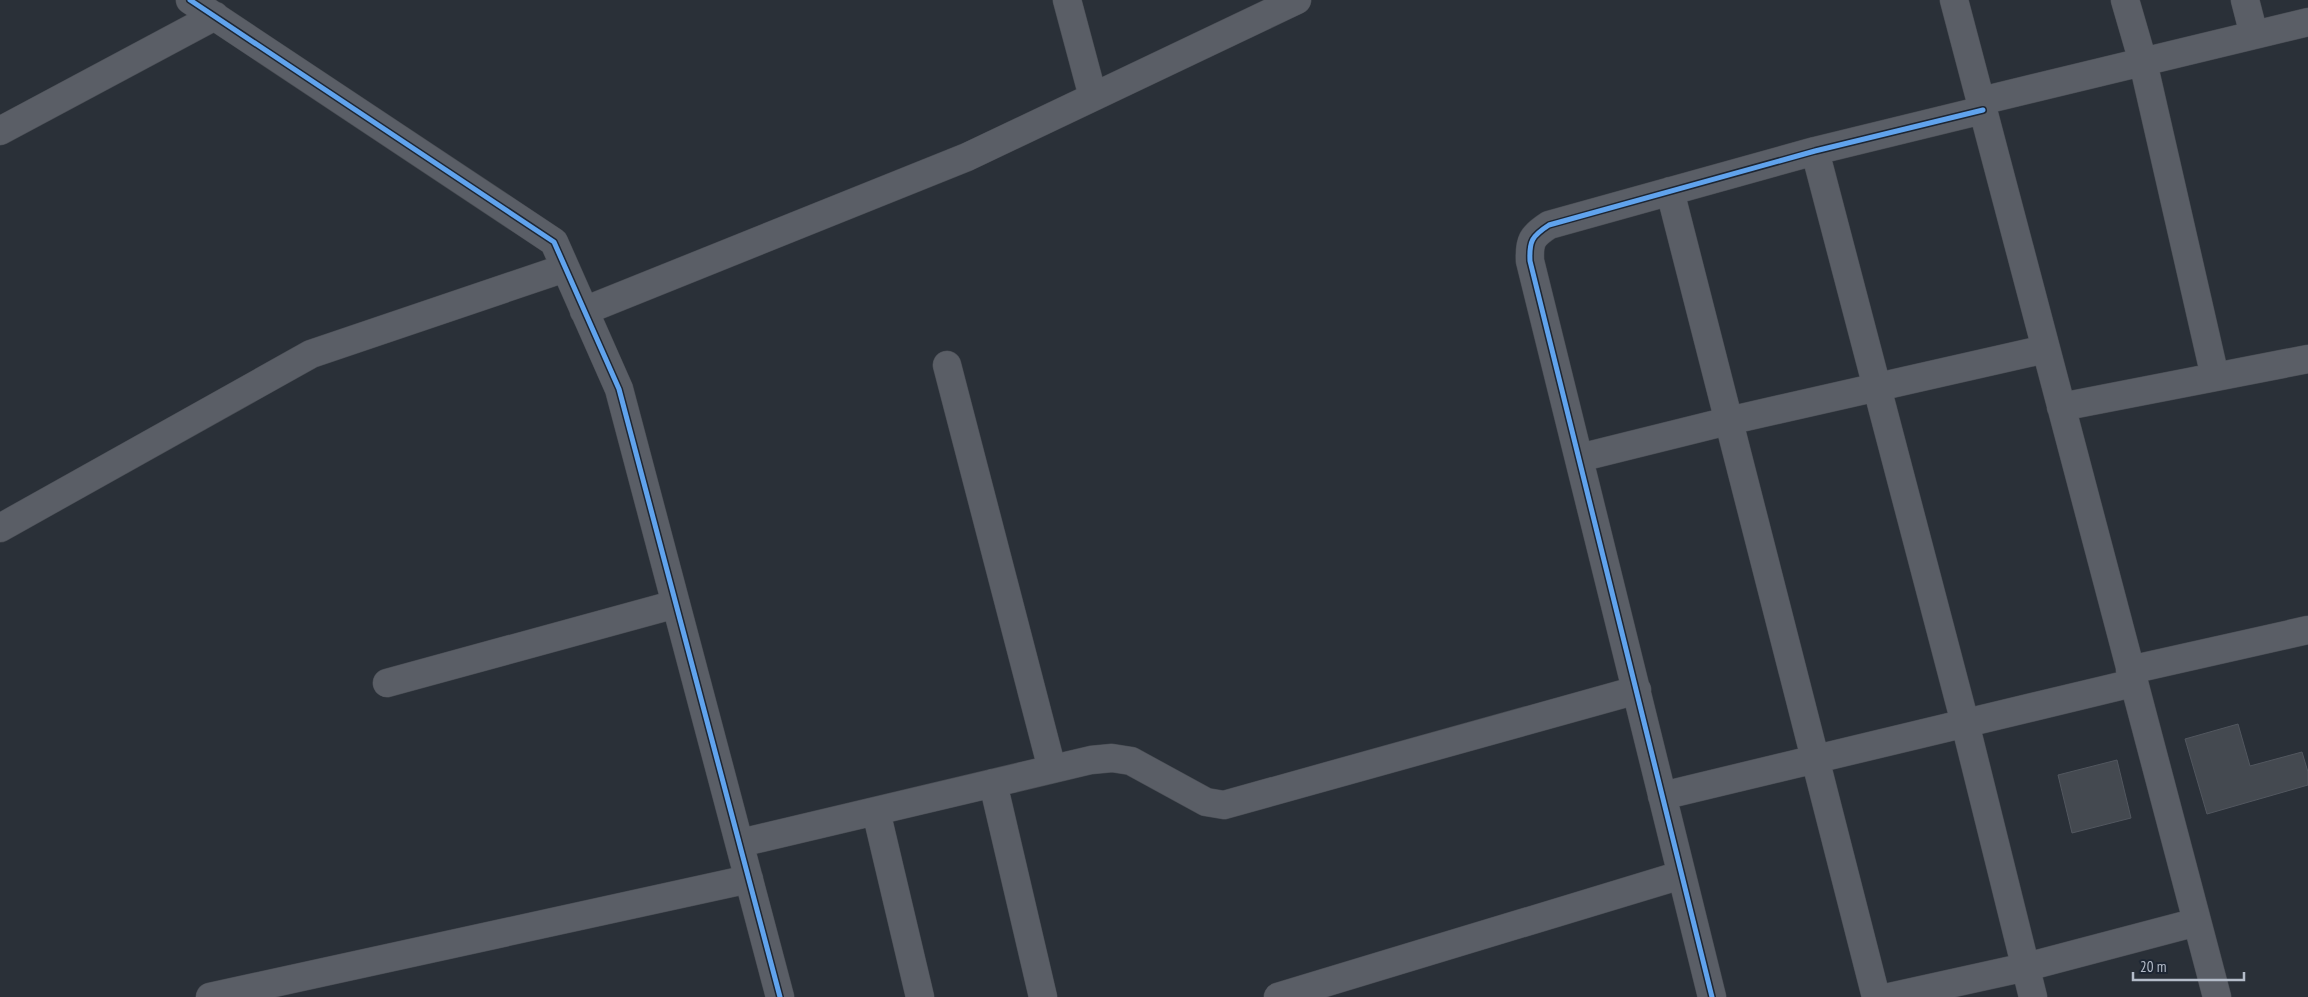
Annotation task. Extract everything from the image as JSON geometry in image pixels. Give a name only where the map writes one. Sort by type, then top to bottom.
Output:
[{"type":"street","points":[[190,0],[554,242],[619,389],[780,997]]},
{"type":"street","points":[[1068,0],[1093,97]]},
{"type":"street","points":[[584,311],[967,157],[1297,0]]},
{"type":"street","points":[[1954,0],[2217,997]]},
{"type":"street","points":[[2125,0],[2142,62],[2215,377]]},
{"type":"street","points":[[2246,0],[2254,35]]},
{"type":"street","points":[[0,131],[215,16]]},
{"type":"street","points":[[1712,997],[1530,261],[1530,245],[1536,233],[1549,225],[1815,151],[2142,62],[2308,22]]},
{"type":"street","points":[[1815,151],[1965,723],[2033,997]]},
{"type":"street","points":[[1670,191],[1876,997]]},
{"type":"street","points":[[0,528],[311,354],[565,268]]},
{"type":"street","points":[[1578,458],[1728,421],[2046,349]]},
{"type":"street","points":[[2061,407],[2308,358]]},
{"type":"street","points":[[947,365],[1052,769]]},
{"type":"street","points":[[387,682],[676,604]]},
{"type":"street","points":[[1662,796],[1965,723],[2132,676],[2308,630]]},
{"type":"street","points":[[740,843],[1091,760],[1112,758],[1131,761],[1206,802],[1224,805],[1637,690]]},
{"type":"street","points":[[993,783],[1043,997]]},
{"type":"street","points":[[876,811],[920,997]]},
{"type":"street","points":[[1278,997],[1681,875]]},
{"type":"street","points":[[210,997],[749,879]]},
{"type":"street","points":[[1890,997],[2026,966],[2197,922]]},
{"type":"building","points":[[2238,724],[2250,766],[2302,752],[2308,772],[2308,785],[2207,814],[2185,739]]},
{"type":"building","points":[[2117,760],[2131,818],[2072,833],[2058,775]]},
{"type":"cycle path","points":[[190,0],[554,242],[619,389],[780,997]]},
{"type":"cycle path","points":[[1712,997],[1530,261],[1531,244],[1535,236],[1549,225],[1815,151],[1983,110]]}]
